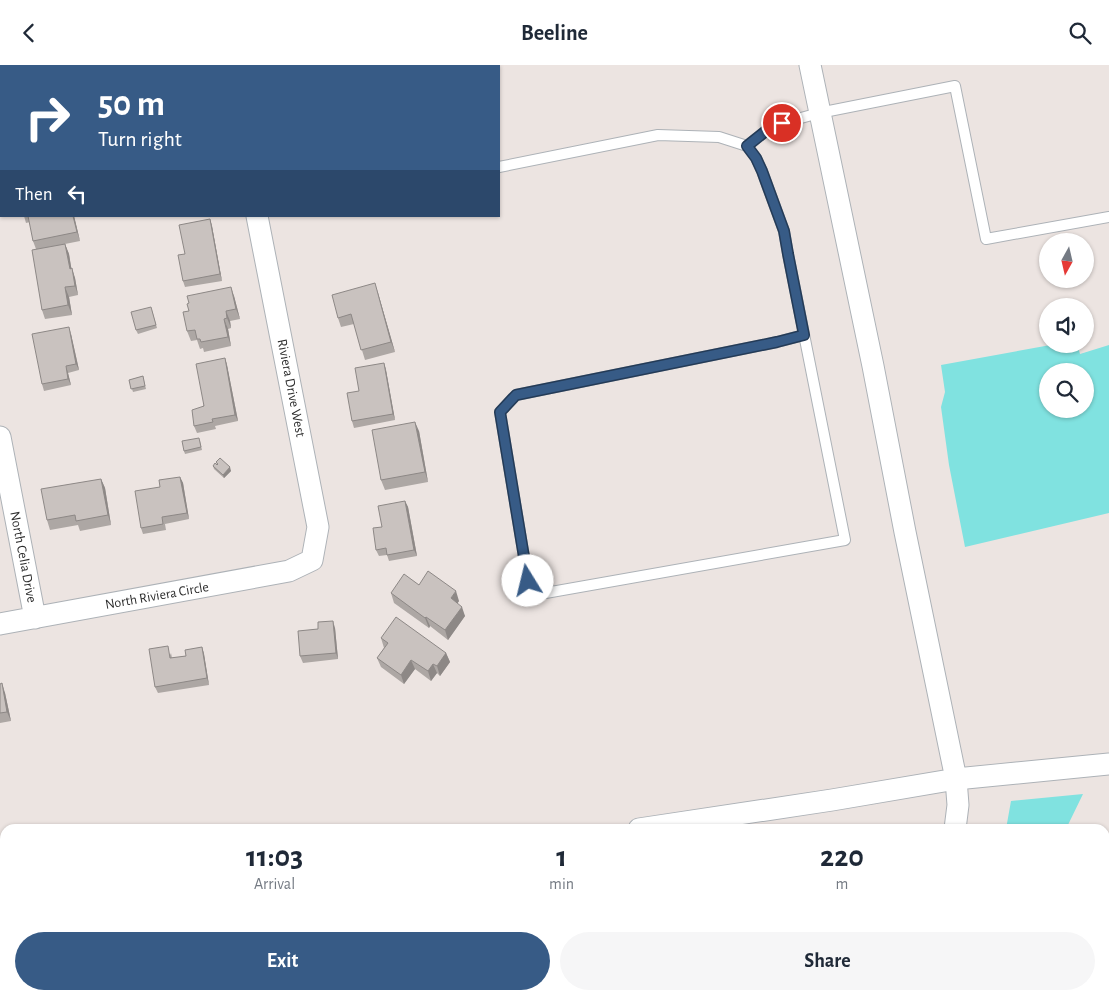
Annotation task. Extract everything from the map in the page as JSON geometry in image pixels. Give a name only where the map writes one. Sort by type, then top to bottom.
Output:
[{"type":"street","points":[[810,65],[956,779],[958,805],[956,824]]},
{"type":"street","name":"Riviera Drive West","points":[[258,217],[318,527],[312,560]]},
{"type":"street","name":"North Celia Drive","points":[[0,437],[35,618]]},
{"type":"street","name":"North Riviera Circle","points":[[0,624],[289,571],[312,560]]},
{"type":"street","points":[[671,824],[956,779],[1109,764]]},
{"type":"lane","points":[[747,146],[772,126],[819,113],[955,86],[986,239],[1109,217]]},
{"type":"lane","points":[[500,167],[658,135],[719,137],[747,146],[756,158],[762,171],[784,231],[846,540],[540,594],[528,581],[500,412],[516,395],[804,335]]},
{"type":"water","points":[[1109,345],[1109,513],[965,547],[949,465],[941,407],[945,392],[941,365],[1039,347],[1039,353],[1080,354],[1094,353],[1094,350]]},
{"type":"water","points":[[1083,794],[1068,824],[1007,824],[1011,801]]},
{"type":"building","points":[[28,217],[73,217],[77,232],[33,241]]},
{"type":"building","points":[[210,219],[220,274],[183,281],[178,255],[185,254],[179,225]]},
{"type":"building","points":[[65,244],[75,286],[65,287],[68,305],[42,310],[32,250]]},
{"type":"building","points":[[375,283],[391,342],[361,350],[351,314],[338,318],[332,295]]},
{"type":"building","points":[[231,287],[236,309],[226,311],[227,318],[224,319],[228,337],[201,342],[200,339],[197,339],[195,330],[187,331],[183,312],[189,311],[187,296]]},
{"type":"building","points":[[151,307],[156,325],[136,330],[131,312]]},
{"type":"building","points":[[69,327],[76,364],[66,366],[68,379],[42,384],[32,334]]},
{"type":"building","points":[[225,358],[235,415],[212,419],[213,422],[194,426],[192,410],[204,406],[196,364]]},
{"type":"building","points":[[384,363],[393,414],[352,421],[347,393],[359,391],[355,368]]},
{"type":"building","points":[[143,376],[145,386],[131,389],[129,380]]},
{"type":"building","points":[[415,422],[425,472],[381,480],[372,430]]},
{"type":"building","points":[[199,438],[201,447],[184,451],[182,441]]},
{"type":"building","points":[[220,458],[230,467],[223,475],[213,466],[215,463],[218,464],[216,462]]},
{"type":"building","points":[[180,477],[187,513],[162,517],[163,524],[141,528],[135,491],[160,487],[159,480]]},
{"type":"building","points":[[101,479],[108,515],[76,521],[75,515],[47,520],[41,489]]},
{"type":"building","points":[[405,501],[414,550],[387,555],[386,548],[376,550],[373,528],[382,527],[378,506]]},
{"type":"building","points":[[428,571],[456,591],[451,598],[462,607],[445,630],[391,593],[404,574],[419,585]]},
{"type":"building","points":[[396,617],[446,653],[437,666],[433,664],[428,671],[411,660],[401,675],[377,658],[388,643],[381,638]]},
{"type":"building","points":[[333,621],[336,653],[300,656],[298,631],[318,629],[318,622]]},
{"type":"building","points":[[168,646],[170,658],[186,656],[185,650],[202,647],[207,678],[155,687],[149,649]]},
{"type":"building","points":[[2,683],[7,712],[0,713],[0,684]]},
{"type":"route","points":[[528,581],[500,412],[516,395],[804,335],[784,231],[762,171],[756,158],[747,146],[772,126],[782,123]]}]
